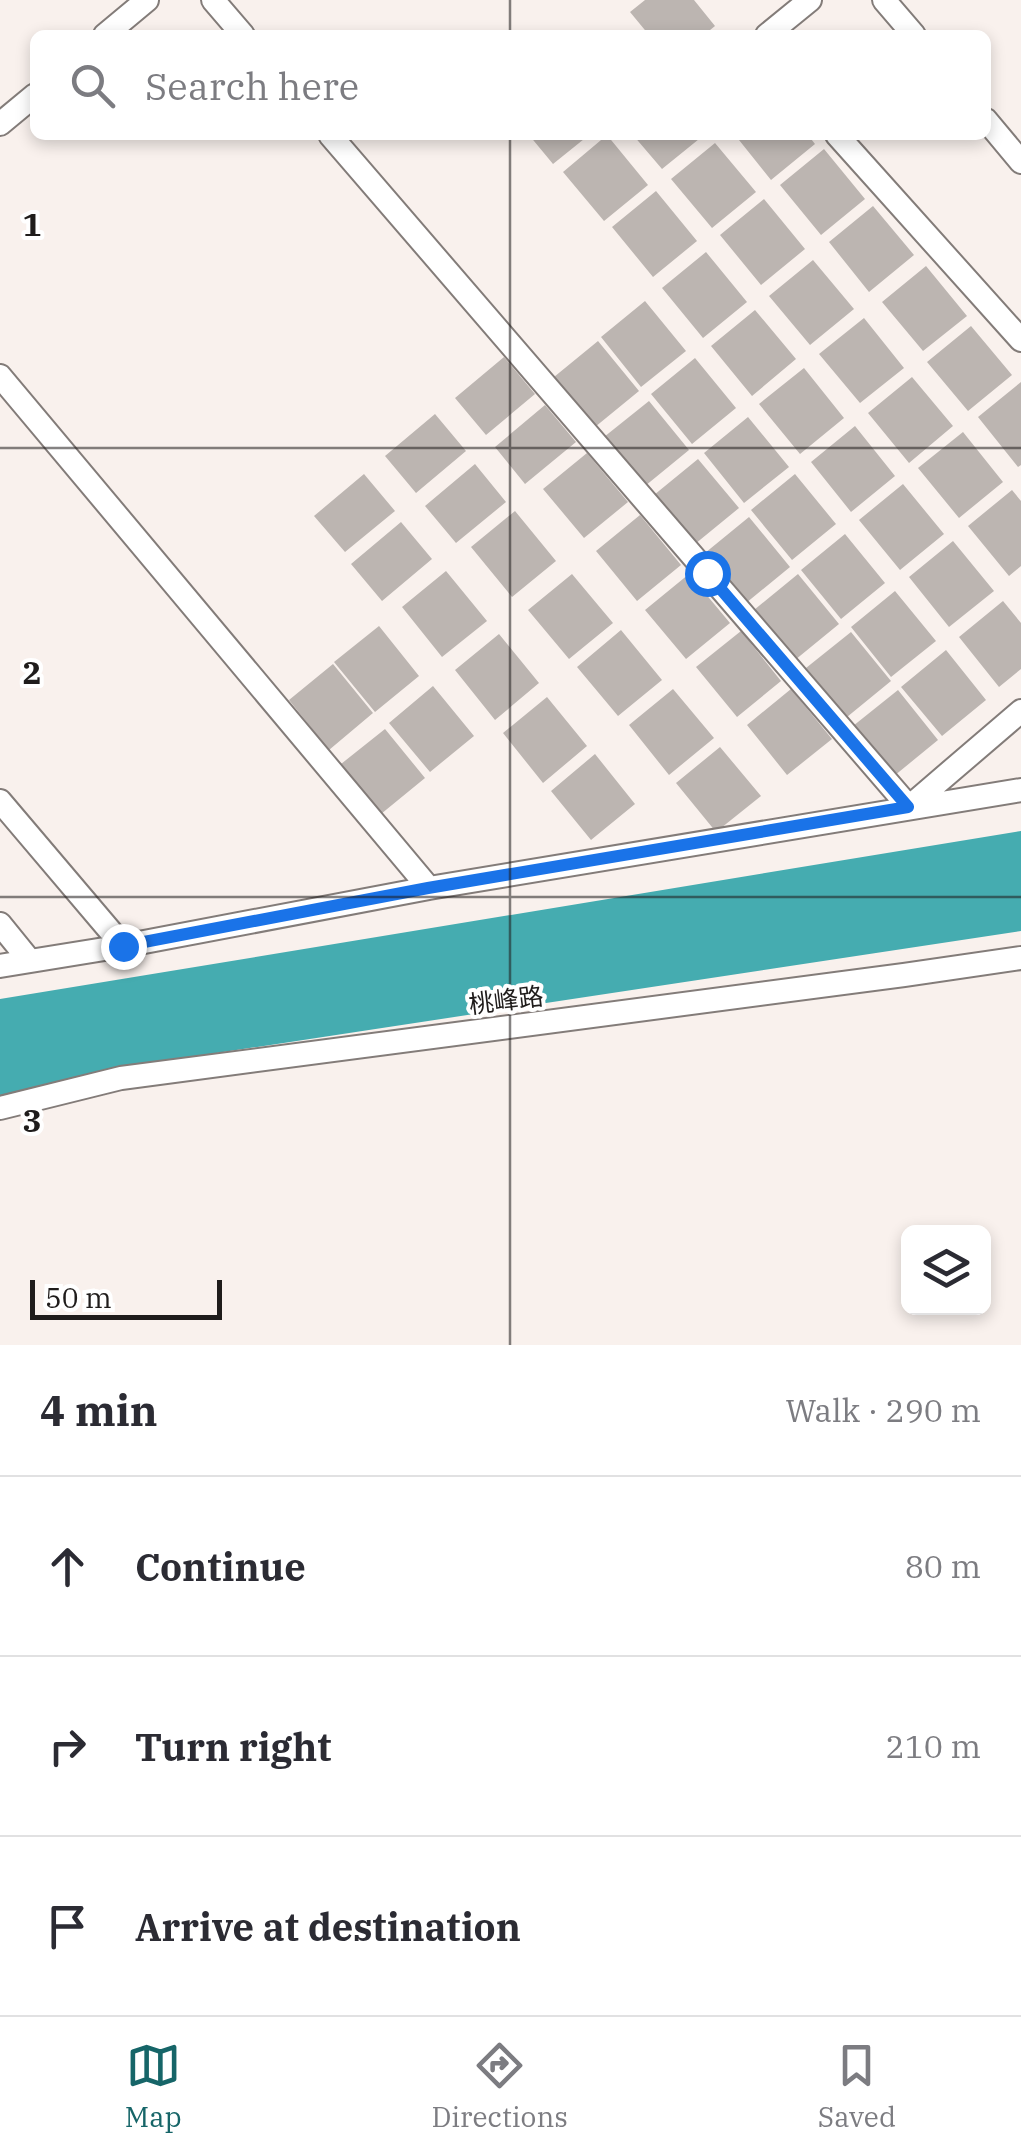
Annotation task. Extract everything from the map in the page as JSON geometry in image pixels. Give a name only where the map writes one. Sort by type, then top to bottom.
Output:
[{"type":"street","points":[[112,30],[146,0]]},
{"type":"street","points":[[213,0],[239,30]]},
{"type":"street","points":[[773,30],[810,0]]},
{"type":"street","points":[[884,0],[910,30]]},
{"type":"street","points":[[0,124],[30,99]]},
{"type":"street","points":[[991,126],[1021,162]]},
{"type":"street","points":[[334,140],[908,807]]},
{"type":"street","points":[[841,140],[1021,340]]},
{"type":"street","points":[[0,376],[428,888]]},
{"type":"street","points":[[908,807],[1021,712]]},
{"type":"street","points":[[0,966],[428,888],[1021,790]]},
{"type":"street","points":[[0,801],[123,946]]},
{"type":"street","points":[[0,924],[30,961]]},
{"type":"street","name":"桃峰路","points":[[0,1108],[120,1078],[1021,958]]},
{"type":"water","points":[[1021,831],[1021,931],[138,1065],[0,1099],[0,999]]},
{"type":"building","points":[[645,0],[694,0],[715,26],[710,30],[645,30],[630,12]]},
{"type":"building","points":[[533,140],[583,140],[553,164]]},
{"type":"building","points":[[601,140],[611,140],[648,185],[604,221],[563,172]]},
{"type":"building","points":[[637,140],[698,140],[662,169]]},
{"type":"building","points":[[739,140],[812,140],[815,144],[771,180]]},
{"type":"building","points":[[715,143],[756,192],[712,228],[671,179]]},
{"type":"building","points":[[824,149],[865,199],[821,235],[780,185]]},
{"type":"building","points":[[656,191],[697,241],[653,277],[612,227]]},
{"type":"building","points":[[764,199],[805,249],[761,285],[720,235]]},
{"type":"building","points":[[873,206],[914,255],[869,292],[829,242]]},
{"type":"building","points":[[706,252],[747,302],[703,338],[662,288]]},
{"type":"building","points":[[813,260],[854,309],[810,345],[769,296]]},
{"type":"building","points":[[926,266],[967,316],[923,351],[882,302]]},
{"type":"building","points":[[645,301],[686,351],[641,387],[601,337]]},
{"type":"building","points":[[755,310],[796,359],[752,396],[711,346]]},
{"type":"building","points":[[864,318],[904,368],[860,403],[819,354]]},
{"type":"building","points":[[971,326],[1012,375],[968,411],[927,362]]},
{"type":"building","points":[[598,341],[639,391],[595,427],[554,377]]},
{"type":"building","points":[[504,357],[535,394],[486,435],[455,398]]},
{"type":"building","points":[[695,358],[736,408],[692,444],[651,394]]},
{"type":"building","points":[[804,368],[844,418],[800,454],[759,404]]},
{"type":"building","points":[[912,377],[953,426],[909,463],[868,413]]},
{"type":"building","points":[[1021,382],[1021,465],[1018,467],[978,417]]},
{"type":"building","points":[[649,401],[689,450],[645,486],[604,437]]},
{"type":"building","points":[[545,405],[576,442],[525,484],[495,447]]},
{"type":"building","points":[[435,414],[466,451],[416,493],[385,456]]},
{"type":"building","points":[[748,417],[789,467],[744,503],[704,453]]},
{"type":"building","points":[[855,426],[895,476],[851,512],[811,462]]},
{"type":"building","points":[[963,432],[1003,482],[959,518],[918,468]]},
{"type":"building","points":[[587,453],[628,502],[584,538],[543,489]]},
{"type":"building","points":[[698,459],[739,508],[695,544],[654,495]]},
{"type":"building","points":[[475,464],[506,502],[456,543],[425,506]]},
{"type":"building","points":[[364,474],[395,511],[345,552],[314,516]]},
{"type":"building","points":[[795,474],[836,524],[792,560],[751,510]]},
{"type":"building","points":[[903,484],[944,534],[900,570],[859,520]]},
{"type":"building","points":[[1012,490],[1021,501],[1021,566],[1009,576],[968,526]]},
{"type":"building","points":[[515,511],[556,561],[512,597],[471,547]]},
{"type":"building","points":[[640,515],[681,565],[637,601],[596,551]]},
{"type":"building","points":[[749,517],[790,567],[746,603],[705,553]]},
{"type":"building","points":[[401,522],[432,559],[382,601],[351,564]]},
{"type":"building","points":[[845,534],[885,583],[841,619],[801,570]]},
{"type":"building","points":[[953,541],[994,591],[949,627],[909,577]]},
{"type":"building","points":[[446,571],[487,621],[442,657],[402,607]]},
{"type":"building","points":[[572,574],[613,623],[569,659],[528,610]]},
{"type":"building","points":[[689,574],[730,623],[686,659],[645,610]]},
{"type":"building","points":[[798,574],[839,624],[795,660],[754,610]]},
{"type":"building","points":[[895,591],[936,641],[891,677],[851,627]]},
{"type":"building","points":[[1003,601],[1021,623],[1021,669],[999,687],[959,637]]},
{"type":"building","points":[[379,626],[419,676],[375,712],[334,662]]},
{"type":"building","points":[[621,630],[662,680],[618,716],[577,667]]},
{"type":"building","points":[[741,631],[781,681],[737,717],[696,667]]},
{"type":"building","points":[[851,632],[891,681],[847,717],[806,668]]},
{"type":"building","points":[[499,634],[539,683],[495,720],[455,670]]},
{"type":"building","points":[[946,650],[986,700],[942,736],[901,687]]},
{"type":"building","points":[[333,664],[373,713],[329,750],[289,700]]},
{"type":"building","points":[[433,686],[474,736],[430,772],[389,723]]},
{"type":"building","points":[[673,689],[714,738],[669,775],[629,725]]},
{"type":"building","points":[[791,689],[832,739],[787,775],[747,725]]},
{"type":"building","points":[[898,690],[938,740],[894,776],[853,726]]},
{"type":"building","points":[[547,697],[587,746],[543,783],[503,733]]},
{"type":"building","points":[[385,729],[425,778],[381,814],[341,764]]},
{"type":"building","points":[[720,747],[761,796],[716,832],[676,783]]},
{"type":"building","points":[[595,754],[635,804],[591,840],[551,791]]},
{"type":"route","points":[[123,946],[428,888],[908,807],[707,573]]}]
